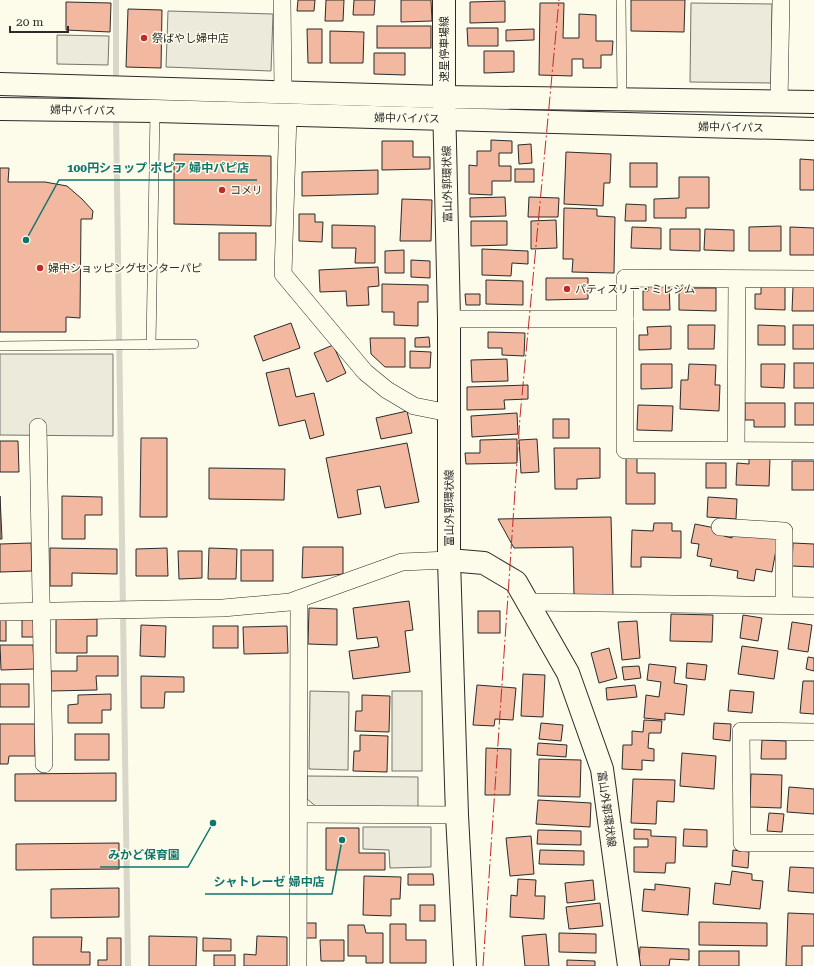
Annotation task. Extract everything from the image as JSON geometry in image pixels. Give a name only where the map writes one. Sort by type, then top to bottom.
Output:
[{"type":"main road","name":"速星停車場線","points":[[444,0],[444,97]]},
{"type":"main road","name":"婦中バイパス","points":[[0,84],[444,97],[814,102]]},
{"type":"main road","name":"富山外郭環状線","points":[[444,97],[449,319],[449,560],[484,563],[516,582],[568,673],[602,769],[629,966]]},
{"type":"main road","name":"婦中バイパス","points":[[0,109],[155,111],[288,116],[814,129]]},
{"type":"main road","points":[[449,560],[457,815],[465,966]]},
{"type":"street","points":[[282,0],[283,92]]},
{"type":"street","points":[[779,102],[781,0]]},
{"type":"street","points":[[288,116],[283,274],[365,372],[387,390],[414,406],[449,413]]},
{"type":"street","points":[[814,279],[625,278],[625,450],[814,450]]},
{"type":"street","points":[[736,450],[737,279]]},
{"type":"street","points":[[449,319],[625,319]]},
{"type":"street","points":[[38,427],[44,764]]},
{"type":"street","points":[[720,527],[784,531],[784,605]]},
{"type":"street","points":[[0,612],[223,608],[290,602],[402,562],[449,560]]},
{"type":"street","points":[[298,966],[299,599]]},
{"type":"street","points":[[527,602],[814,606]]},
{"type":"street","points":[[814,732],[741,730],[742,843],[814,843]]},
{"type":"street","points":[[299,814],[457,815]]},
{"type":"lane","points":[[621,0],[622,100]]},
{"type":"lane","points":[[152,345],[155,111]]},
{"type":"lane","points":[[0,346],[194,344]]},
{"type":"shaded area","points":[[691,3],[772,4],[771,83],[690,82]]},
{"type":"shaded area","points":[[168,11],[273,14],[271,71],[166,67]]},
{"type":"shaded area","points":[[57,35],[109,36],[108,65],[57,64]]},
{"type":"shaded area","points":[[0,354],[113,354],[113,436],[0,435]]},
{"type":"shaded area","points":[[310,691],[349,692],[348,770],[309,769]]},
{"type":"shaded area","points":[[392,691],[422,691],[422,771],[392,771]]},
{"type":"shaded area","points":[[307,776],[418,777],[418,808],[318,808],[307,799]]},
{"type":"shaded area","points":[[363,827],[431,827],[431,867],[390,868],[389,850],[363,849]]},
{"type":"building","points":[[298,0],[315,0],[314,11],[297,11]]},
{"type":"building","points":[[326,0],[344,0],[343,21],[325,21]]},
{"type":"building","points":[[354,0],[375,0],[374,15],[353,15]]},
{"type":"building","points":[[401,0],[431,0],[432,21],[401,22]]},
{"type":"building","points":[[631,0],[685,0],[684,32],[631,31]]},
{"type":"building","points":[[505,1],[505,22],[470,23],[470,2]]},
{"type":"building","points":[[66,2],[111,3],[110,32],[66,30]]},
{"type":"building","points":[[540,3],[564,3],[563,38],[579,38],[579,14],[596,15],[596,41],[613,41],[612,55],[601,55],[601,68],[583,68],[583,59],[572,59],[572,76],[539,75]]},
{"type":"building","name":"祭ばやし婦中店","points":[[128,9],[162,10],[161,68],[126,67]]},
{"type":"building","points":[[377,26],[431,26],[431,48],[377,48]]},
{"type":"building","points":[[467,28],[498,28],[498,46],[468,46]]},
{"type":"building","points":[[307,29],[322,29],[322,63],[308,63]]},
{"type":"building","points":[[534,29],[534,40],[506,41],[506,30]]},
{"type":"building","points":[[330,31],[364,32],[363,63],[330,63]]},
{"type":"building","points":[[484,51],[514,51],[514,72],[484,73]]},
{"type":"building","points":[[374,53],[405,53],[405,75],[374,74]]},
{"type":"building","points":[[491,140],[512,141],[512,153],[499,153],[499,166],[511,166],[511,181],[492,181],[492,195],[469,194],[469,165],[477,166],[477,151],[491,151]]},
{"type":"building","points":[[382,141],[413,141],[413,157],[430,157],[430,169],[382,170]]},
{"type":"building","points":[[531,144],[532,163],[519,164],[518,145]]},
{"type":"building","points":[[566,152],[611,154],[610,183],[604,183],[603,206],[564,204]]},
{"type":"building","name":"コメリ","points":[[174,154],[271,156],[271,226],[174,224]]},
{"type":"building","points":[[800,159],[814,160],[814,190],[800,190]]},
{"type":"building","points":[[630,163],[657,163],[657,187],[630,187]]},
{"type":"building","name":"婦中ショッピングセンターパピ","points":[[0,168],[9,168],[8,182],[45,182],[67,186],[93,211],[92,219],[81,219],[80,318],[66,317],[66,332],[0,332]]},
{"type":"building","points":[[515,169],[534,169],[534,182],[515,182]]},
{"type":"building","points":[[378,170],[378,194],[302,196],[302,172]]},
{"type":"building","points":[[679,177],[709,177],[709,208],[686,208],[686,218],[654,218],[654,199],[679,198]]},
{"type":"building","points":[[505,197],[506,216],[470,217],[470,198]]},
{"type":"building","points":[[529,197],[559,198],[558,217],[528,217]]},
{"type":"building","points":[[402,199],[432,200],[431,241],[400,241]]},
{"type":"building","points":[[626,204],[646,205],[646,221],[625,221]]},
{"type":"building","points":[[564,208],[597,209],[597,216],[615,217],[614,273],[572,272],[573,259],[563,259]]},
{"type":"building","points":[[299,214],[315,214],[315,222],[323,222],[322,242],[299,241]]},
{"type":"building","points":[[556,220],[557,248],[531,249],[531,221]]},
{"type":"building","points":[[471,221],[507,221],[507,245],[471,246]]},
{"type":"building","points":[[332,225],[375,226],[375,263],[355,263],[356,248],[332,248]]},
{"type":"building","points":[[781,226],[781,251],[749,251],[749,227]]},
{"type":"building","points":[[632,227],[661,228],[661,249],[631,248]]},
{"type":"building","points":[[790,227],[814,228],[814,255],[790,255]]},
{"type":"building","points":[[670,229],[700,229],[700,251],[670,250]]},
{"type":"building","points":[[705,229],[734,230],[734,251],[704,250]]},
{"type":"building","points":[[219,233],[256,233],[256,260],[219,260]]},
{"type":"building","points":[[482,249],[528,251],[528,264],[512,263],[511,276],[482,275]]},
{"type":"building","points":[[404,250],[404,273],[385,273],[385,251]]},
{"type":"building","points":[[411,260],[430,261],[430,278],[411,277]]},
{"type":"building","points":[[378,267],[379,286],[368,287],[369,305],[347,306],[346,291],[320,292],[319,270]]},
{"type":"building","name":"パティスリー・ミレジム","points":[[546,278],[588,278],[588,299],[546,300]]},
{"type":"building","points":[[486,280],[523,281],[523,305],[486,304]]},
{"type":"building","points":[[382,284],[428,285],[428,302],[418,302],[418,326],[394,325],[394,312],[382,312]]},
{"type":"building","points":[[648,285],[669,285],[670,310],[643,310],[643,291],[648,291]]},
{"type":"building","points":[[761,286],[785,287],[785,310],[755,309],[755,294],[761,294]]},
{"type":"building","points":[[793,287],[814,287],[814,311],[792,311]]},
{"type":"building","points":[[679,288],[716,288],[716,311],[679,310]]},
{"type":"building","points":[[465,294],[480,294],[480,305],[466,305]]},
{"type":"building","points":[[291,323],[300,348],[263,361],[254,336]]},
{"type":"building","points":[[688,325],[715,325],[714,349],[688,349]]},
{"type":"building","points":[[758,325],[785,326],[785,345],[758,345]]},
{"type":"building","points":[[793,325],[814,325],[814,349],[793,349]]},
{"type":"building","points":[[671,326],[671,349],[639,350],[639,335],[648,335],[647,327]]},
{"type":"building","points":[[488,332],[525,333],[524,356],[502,355],[502,348],[488,348]]},
{"type":"building","points":[[429,337],[430,347],[415,347],[415,338]]},
{"type":"building","points":[[370,338],[405,338],[405,367],[385,367],[371,354]]},
{"type":"building","points":[[333,345],[346,373],[327,382],[314,353]]},
{"type":"building","points":[[410,351],[431,352],[430,368],[410,368]]},
{"type":"building","points":[[507,359],[508,381],[472,382],[471,360]]},
{"type":"building","points":[[794,363],[814,363],[814,388],[794,388]]},
{"type":"building","points":[[641,364],[672,364],[672,388],[641,389]]},
{"type":"building","points":[[689,364],[716,365],[715,385],[720,385],[719,411],[680,409],[681,380],[688,380]]},
{"type":"building","points":[[761,364],[785,364],[784,388],[761,387]]},
{"type":"building","points":[[289,368],[296,397],[314,393],[324,435],[310,439],[305,420],[279,426],[266,373]]},
{"type":"building","points":[[528,385],[528,399],[504,400],[505,409],[467,410],[467,387]]},
{"type":"building","points":[[745,403],[785,403],[785,427],[754,427],[754,420],[745,420]]},
{"type":"building","points":[[795,403],[814,403],[814,425],[795,425]]},
{"type":"building","points":[[638,405],[673,406],[672,431],[637,430]]},
{"type":"building","points":[[407,411],[412,433],[381,439],[376,418]]},
{"type":"building","points":[[517,413],[518,434],[472,437],[471,416]]},
{"type":"building","points":[[553,419],[569,419],[569,438],[553,438]]},
{"type":"building","points":[[141,438],[167,438],[167,517],[140,517]]},
{"type":"building","points":[[517,439],[517,463],[466,464],[465,453],[480,453],[480,440]]},
{"type":"building","points":[[537,439],[539,472],[521,473],[519,440]]},
{"type":"building","points":[[0,441],[18,441],[19,472],[0,472]]},
{"type":"building","points":[[407,443],[419,502],[385,508],[380,486],[357,490],[361,514],[338,518],[326,458]]},
{"type":"building","points":[[554,448],[600,448],[600,478],[577,479],[577,489],[555,489]]},
{"type":"building","points":[[749,457],[770,458],[769,486],[736,485],[737,463],[749,464]]},
{"type":"building","points":[[626,458],[637,458],[637,473],[655,473],[655,504],[626,504]]},
{"type":"building","points":[[792,461],[814,461],[814,490],[792,490]]},
{"type":"building","points":[[706,463],[726,463],[726,488],[706,488]]},
{"type":"building","points":[[209,468],[285,469],[284,500],[209,499]]},
{"type":"building","points":[[0,496],[2,539],[0,539]]},
{"type":"building","points":[[62,496],[102,497],[102,515],[85,515],[85,539],[62,539]]},
{"type":"building","points":[[708,497],[737,499],[736,519],[707,517]]},
{"type":"building","points":[[611,517],[613,595],[574,596],[573,547],[514,548],[498,519]]},
{"type":"building","points":[[654,523],[672,523],[672,531],[681,531],[681,558],[641,557],[641,567],[631,567],[632,530],[653,531]]},
{"type":"building","points":[[695,524],[725,530],[724,536],[732,538],[733,531],[778,539],[772,572],[756,569],[754,581],[737,578],[738,571],[710,566],[712,559],[697,556],[699,544],[691,543]]},
{"type":"building","points":[[31,543],[32,571],[0,572],[0,544]]},
{"type":"building","points":[[793,543],[814,544],[814,567],[792,566]]},
{"type":"building","points":[[303,547],[343,547],[343,574],[302,578]]},
{"type":"building","points":[[50,548],[117,549],[117,574],[72,573],[72,586],[50,586]]},
{"type":"building","points":[[167,548],[168,576],[136,576],[136,549]]},
{"type":"building","points":[[209,548],[237,549],[236,579],[208,579]]},
{"type":"building","points":[[241,550],[273,550],[273,581],[241,581]]},
{"type":"building","points":[[178,551],[202,551],[202,578],[179,579]]},
{"type":"building","points":[[409,601],[413,630],[405,631],[410,672],[353,679],[349,651],[379,647],[377,637],[357,639],[353,608]]},
{"type":"building","points":[[309,608],[337,609],[337,645],[308,644]]},
{"type":"building","points":[[478,611],[500,611],[500,633],[478,633]]},
{"type":"building","points":[[671,614],[713,615],[712,642],[670,641]]},
{"type":"building","points":[[743,615],[762,618],[758,641],[740,638]]},
{"type":"building","points":[[22,618],[36,618],[36,637],[22,637]]},
{"type":"building","points":[[0,619],[6,619],[6,641],[0,641]]},
{"type":"building","points":[[56,619],[97,619],[97,636],[87,636],[87,653],[56,653]]},
{"type":"building","points":[[637,621],[640,658],[622,660],[618,622]]},
{"type":"building","points":[[792,622],[812,625],[808,652],[788,649]]},
{"type":"building","points":[[141,625],[166,626],[165,657],[140,656]]},
{"type":"building","points":[[213,626],[238,626],[238,648],[213,648]]},
{"type":"building","points":[[287,626],[288,653],[244,654],[243,627]]},
{"type":"building","points":[[0,645],[33,645],[34,669],[1,670]]},
{"type":"building","points":[[742,646],[778,651],[774,679],[738,674]]},
{"type":"building","points":[[609,648],[617,678],[599,683],[591,653]]},
{"type":"building","points":[[77,656],[118,656],[118,676],[96,676],[97,690],[51,691],[51,671],[77,671]]},
{"type":"building","points":[[808,657],[814,658],[814,671],[806,669]]},
{"type":"building","points":[[687,663],[707,665],[705,680],[686,678]]},
{"type":"building","points":[[649,664],[676,667],[674,683],[687,685],[684,715],[665,713],[665,720],[644,718],[646,695],[659,697],[661,682],[647,680]]},
{"type":"building","points":[[639,666],[641,678],[624,680],[622,667]]},
{"type":"building","points":[[523,674],[545,675],[543,717],[521,716]]},
{"type":"building","points":[[141,676],[184,677],[184,692],[165,692],[164,708],[141,708]]},
{"type":"building","points":[[803,681],[814,681],[814,714],[800,713]]},
{"type":"building","points":[[0,684],[29,684],[29,707],[0,707]]},
{"type":"building","points":[[477,685],[516,688],[513,720],[495,719],[494,726],[473,725]]},
{"type":"building","points":[[635,685],[637,697],[607,700],[606,688]]},
{"type":"building","points":[[730,690],[754,692],[752,713],[728,711]]},
{"type":"building","points":[[111,694],[111,710],[102,710],[102,723],[68,723],[68,705],[78,704],[78,695]]},
{"type":"building","points":[[362,695],[390,696],[389,732],[355,731],[356,711],[362,711]]},
{"type":"building","points":[[644,720],[662,721],[661,733],[649,733],[648,748],[654,749],[654,761],[642,760],[642,770],[622,769],[623,745],[632,745],[632,731],[643,732]]},
{"type":"building","points":[[541,723],[563,725],[561,741],[539,739]]},
{"type":"building","points":[[714,723],[731,724],[730,741],[713,739]]},
{"type":"building","points":[[0,724],[35,724],[35,756],[9,756],[8,764],[0,764]]},
{"type":"building","points":[[75,734],[109,734],[109,760],[75,760]]},
{"type":"building","points":[[360,735],[388,736],[387,772],[353,771],[354,751],[360,751]]},
{"type":"building","points":[[762,740],[786,741],[786,759],[761,759]]},
{"type":"building","points":[[538,743],[567,745],[566,757],[537,755]]},
{"type":"building","points":[[486,748],[511,749],[510,795],[485,795]]},
{"type":"building","points":[[682,753],[716,756],[714,789],[680,786]]},
{"type":"building","points":[[539,759],[581,760],[580,797],[538,796]]},
{"type":"building","points":[[116,773],[116,801],[15,801],[15,774]]},
{"type":"building","points":[[751,774],[782,775],[781,808],[750,807]]},
{"type":"building","points":[[633,779],[675,780],[674,802],[657,801],[656,824],[631,823]]},
{"type":"building","points":[[789,787],[814,789],[814,814],[787,812]]},
{"type":"building","points":[[538,800],[591,803],[590,827],[536,824]]},
{"type":"building","points":[[769,813],[784,814],[782,832],[767,831]]},
{"type":"building","points":[[326,828],[359,828],[359,853],[385,853],[385,870],[326,870]]},
{"type":"building","points":[[634,829],[651,830],[651,836],[676,837],[675,863],[666,863],[665,873],[634,872],[634,847],[648,847],[648,839],[634,839]]},
{"type":"building","points":[[684,829],[707,830],[707,847],[683,846]]},
{"type":"building","points":[[538,830],[581,831],[581,845],[537,844]]},
{"type":"building","points":[[531,836],[534,874],[510,876],[506,838]]},
{"type":"building","points":[[119,843],[119,869],[16,870],[16,844]]},
{"type":"building","points":[[540,850],[584,851],[584,865],[539,864]]},
{"type":"building","points":[[733,850],[749,852],[748,868],[732,866]]},
{"type":"building","points":[[790,867],[814,868],[814,893],[788,891]]},
{"type":"building","points":[[732,871],[752,874],[752,880],[763,881],[760,909],[713,904],[715,883],[730,885]]},
{"type":"building","points":[[408,874],[433,874],[434,885],[408,885]]},
{"type":"building","points":[[364,876],[401,877],[400,899],[391,899],[391,916],[363,915]]},
{"type":"building","points":[[518,879],[536,880],[535,896],[545,896],[544,919],[510,917],[511,895],[517,896]]},
{"type":"building","points":[[593,880],[595,900],[567,903],[565,883]]},
{"type":"building","points":[[655,884],[690,888],[688,915],[642,911],[644,889],[655,890]]},
{"type":"building","points":[[119,888],[119,917],[51,918],[51,889]]},
{"type":"building","points":[[600,903],[603,926],[569,929],[566,907]]},
{"type":"building","points":[[420,905],[435,905],[435,921],[420,921]]},
{"type":"building","points":[[788,913],[814,914],[814,946],[802,946],[802,966],[786,966]]},
{"type":"building","points":[[699,922],[767,923],[767,946],[699,945]]},
{"type":"building","points":[[305,923],[316,923],[316,938],[305,938]]},
{"type":"building","points":[[390,924],[406,924],[406,940],[426,940],[426,963],[390,963]]},
{"type":"building","points":[[348,925],[364,925],[366,933],[383,933],[383,963],[366,963],[366,956],[348,956]]},
{"type":"building","points":[[559,933],[596,934],[596,953],[559,952]]},
{"type":"building","points":[[546,934],[549,966],[525,966],[522,936]]},
{"type":"building","points":[[149,936],[197,937],[196,966],[149,966]]},
{"type":"building","points":[[257,936],[287,937],[287,966],[244,966],[244,954],[256,955]]},
{"type":"building","points":[[33,937],[82,937],[81,952],[90,952],[90,965],[33,965]]},
{"type":"building","points":[[107,938],[121,938],[121,966],[98,966],[98,960],[107,960]]},
{"type":"building","points":[[203,938],[231,939],[231,951],[203,951]]},
{"type":"building","points":[[320,940],[344,940],[344,961],[321,961]]},
{"type":"building","points":[[640,947],[689,949],[689,960],[670,959],[669,966],[639,966]]},
{"type":"building","points":[[699,951],[739,951],[739,966],[699,966]]},
{"type":"building","points":[[214,955],[235,955],[235,966],[214,966]]},
{"type":"building","points":[[567,960],[595,961],[595,966],[567,966]]},
{"type":"waterway","points":[[116,0],[116,84]]},
{"type":"waterway","points":[[116,114],[128,966]]},
{"type":"power","points":[[483,966],[520,417],[559,0]]},
{"type":"place","name":"祭ばやし婦中店","points":[[144,38]]},
{"type":"place","name":"コメリ","points":[[222,190]]},
{"type":"place","name":"100円ショップ ポピア 婦中パピ店","points":[[26,240]]},
{"type":"place","name":"婦中ショッピングセンターパピ","points":[[40,268]]},
{"type":"place","name":"パティスリー・ミレジム","points":[[567,289]]},
{"type":"place","name":"みかど保育園","points":[[213,823]]},
{"type":"place","name":"シャトレーゼ 婦中店","points":[[342,840]]}]
